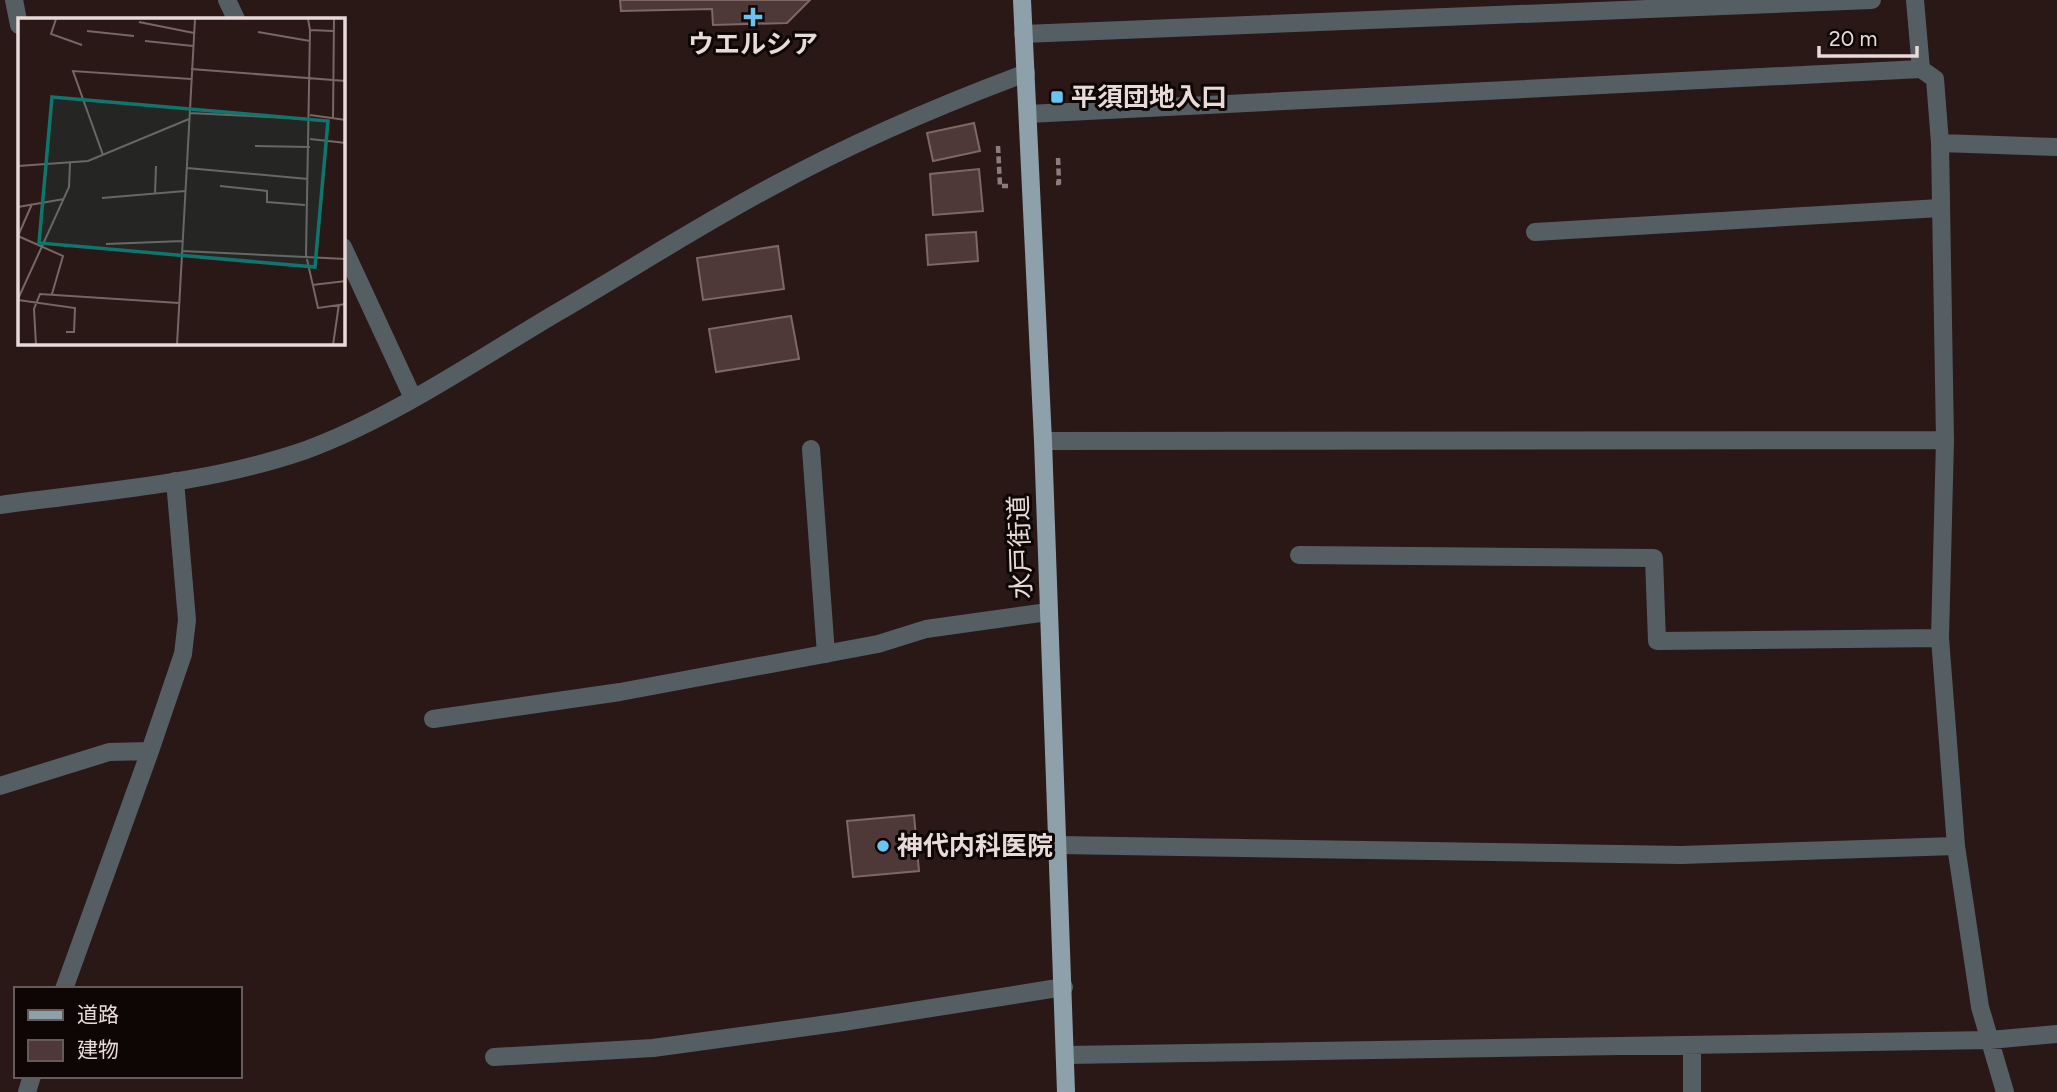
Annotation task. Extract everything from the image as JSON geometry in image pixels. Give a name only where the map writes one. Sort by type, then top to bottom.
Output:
[{"type":"main road","name":"水戸街道","points":[[1022,0],[1043,441],[1066,1092]]},
{"type":"street","points":[[14,0],[18,20]]},
{"type":"street","points":[[227,0],[236,18]]},
{"type":"street","points":[[1023,34],[1872,0]]},
{"type":"street","points":[[1915,0],[1921,69]]},
{"type":"street","points":[[1028,114],[1921,69],[1935,79],[1940,143],[1945,440],[1940,638],[1956,846],[1980,1007],[2005,1092]]},
{"type":"street","points":[[0,505],[176,481],[257,464],[344,435],[413,398],[772,186],[867,139],[1026,73]]},
{"type":"street","points":[[1940,143],[2057,147]]},
{"type":"street","points":[[1535,232],[1940,208]]},
{"type":"street","points":[[345,251],[413,398]]},
{"type":"street","points":[[1043,441],[1945,440]]},
{"type":"street","points":[[811,449],[826,654]]},
{"type":"street","points":[[65,987],[183,654],[187,620],[176,481]]},
{"type":"street","points":[[1299,555],[1654,558],[1657,641],[1940,638]]},
{"type":"street","points":[[433,719],[620,692],[878,644],[926,629],[1048,612]]},
{"type":"street","points":[[0,786],[109,752],[150,751]]},
{"type":"street","points":[[1058,845],[1681,855],[1956,846]]},
{"type":"street","points":[[494,1057],[653,1048],[843,1022],[1064,987]]},
{"type":"street","points":[[1065,1055],[1990,1040],[2057,1034]]},
{"type":"street","points":[[1692,1045],[1692,1092]]},
{"type":"path","points":[[998,146],[1000,186]]},
{"type":"path","points":[[1058,155],[1059,183]]},
{"type":"building","name":"ウエルシア","points":[[620,0],[810,0],[787,23],[713,25],[712,9],[621,11]]},
{"type":"building","points":[[974,123],[980,151],[933,161],[927,133]]},
{"type":"building","points":[[979,169],[983,211],[933,215],[930,174]]},
{"type":"building","points":[[976,232],[978,261],[928,265],[926,235]]},
{"type":"building","points":[[778,246],[784,289],[703,300],[697,258]]},
{"type":"building","points":[[791,316],[799,359],[716,372],[709,329]]},
{"type":"building","name":"神代内科医院","points":[[914,815],[919,871],[853,877],[847,821]]},
{"type":"place","name":"ウエルシア","points":[[753,17]]},
{"type":"place","name":"平須団地入口","points":[[1057,97]]},
{"type":"place","name":"神代内科医院","points":[[883,846]]}]
